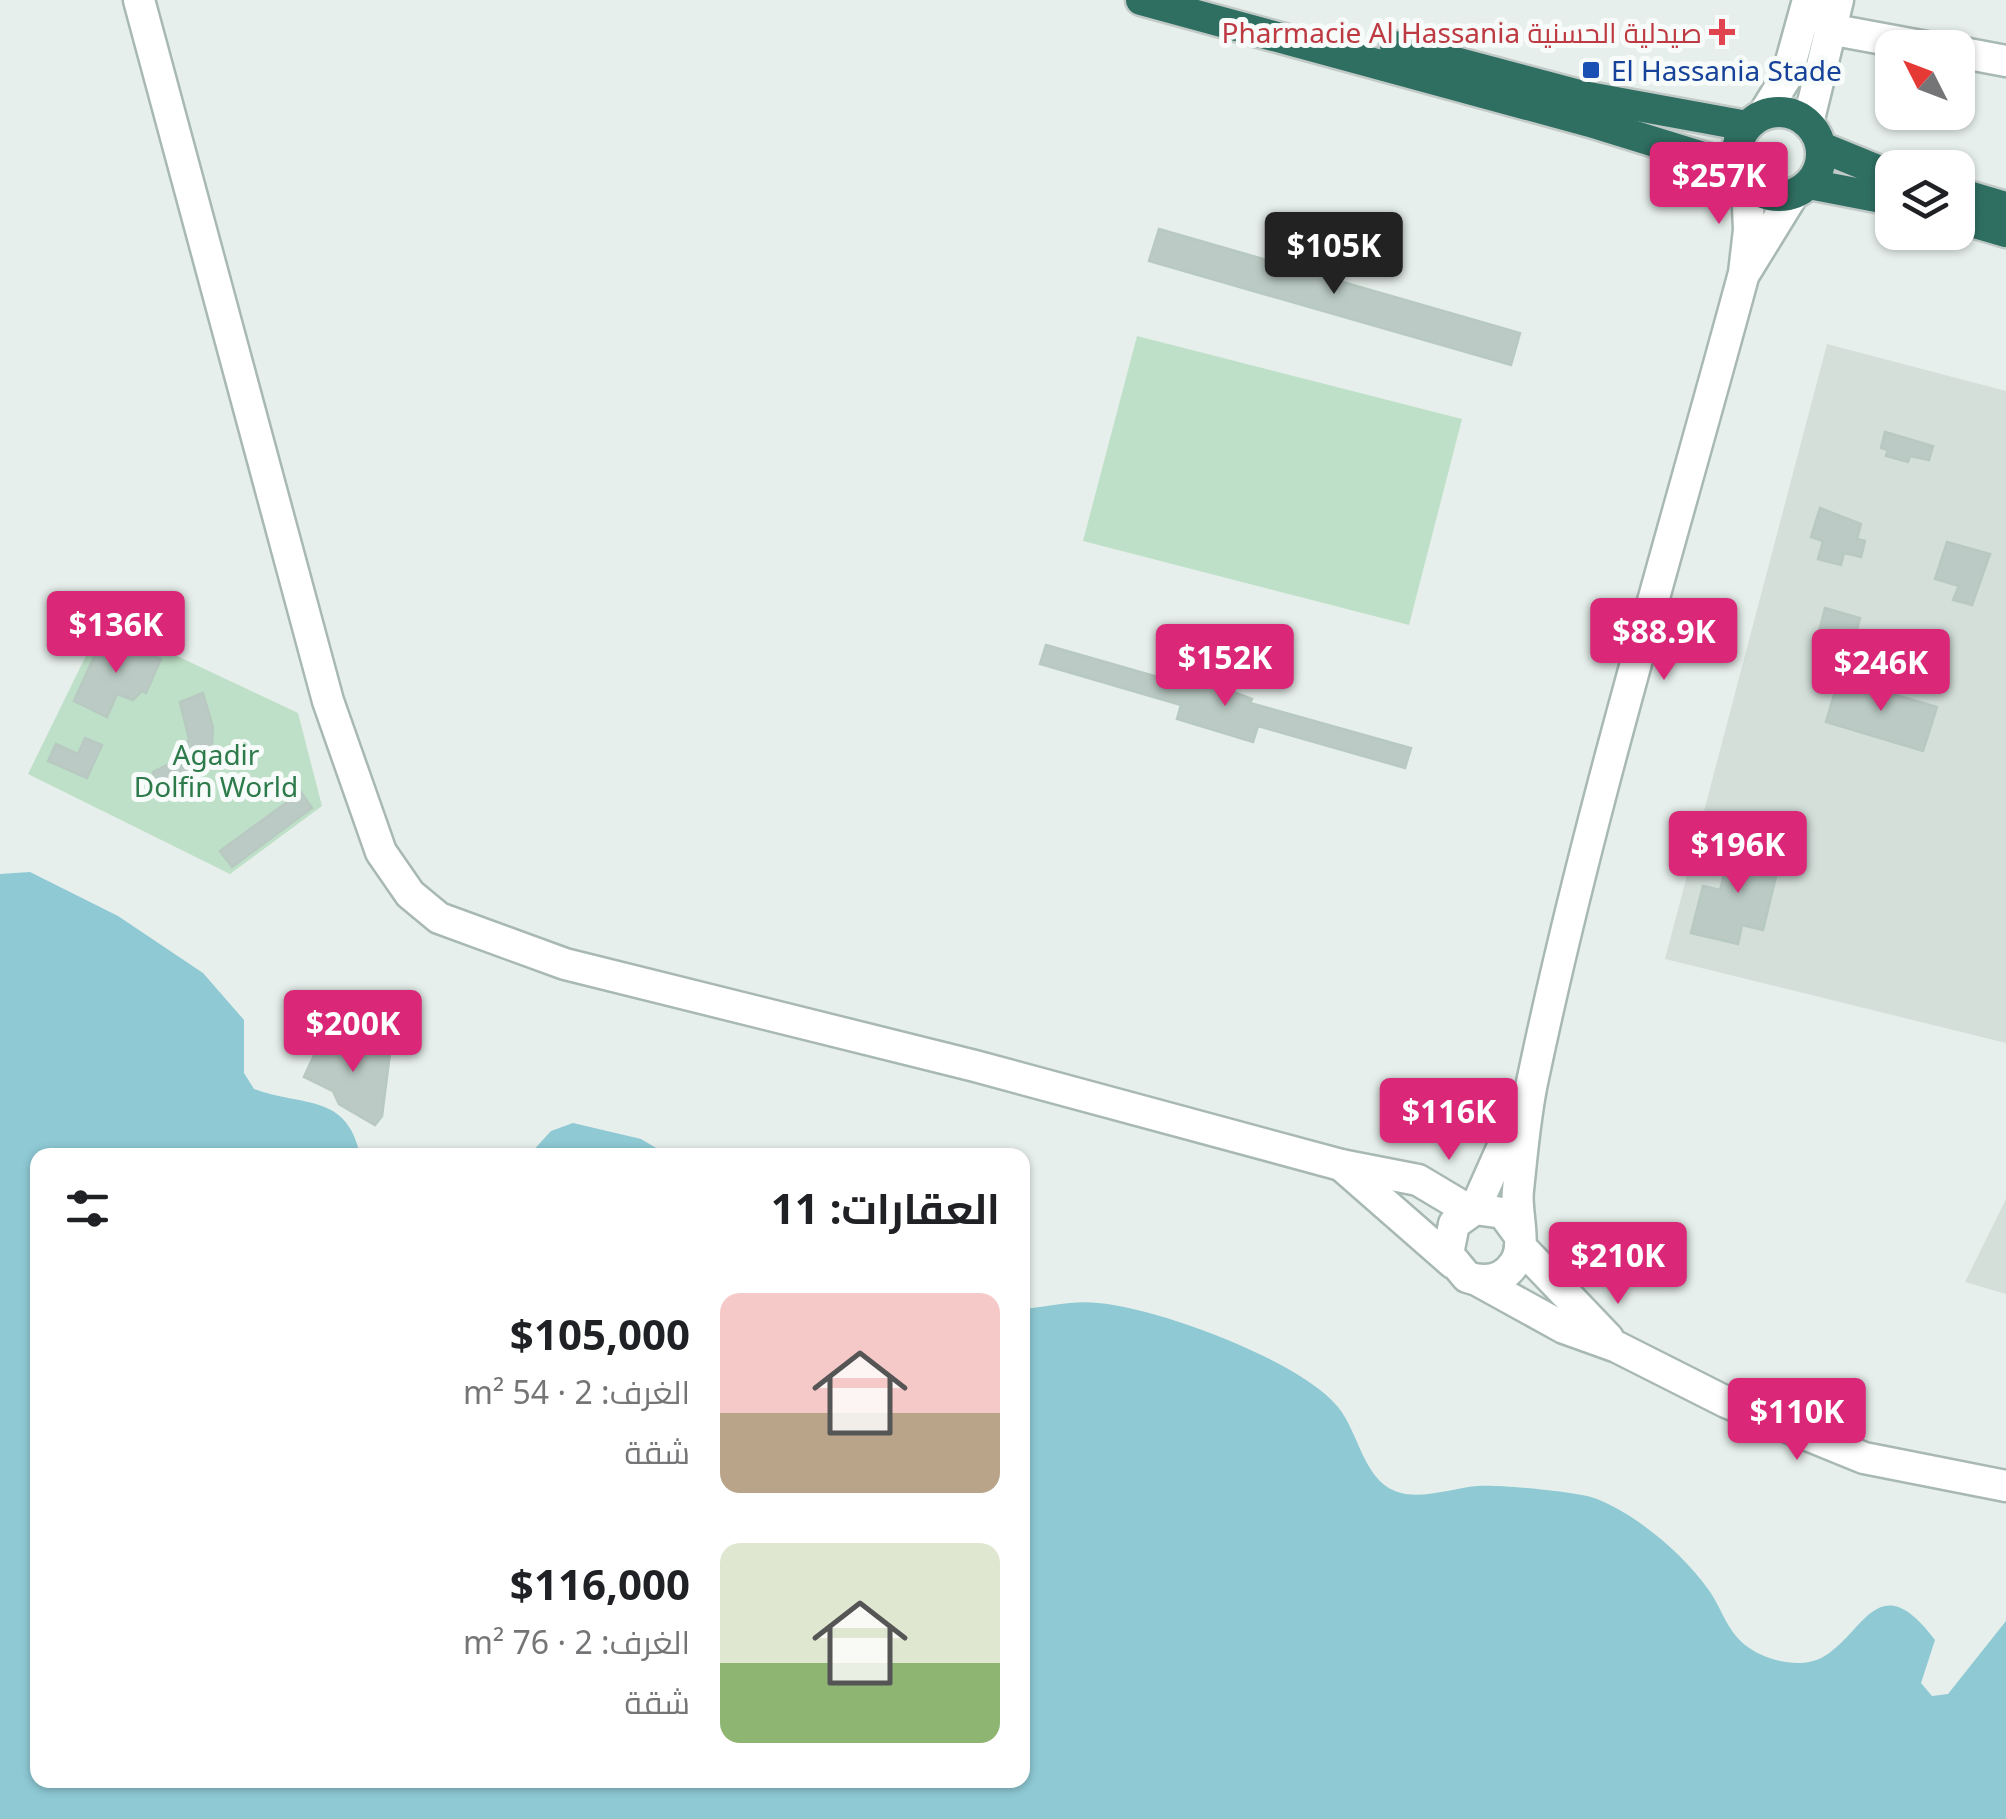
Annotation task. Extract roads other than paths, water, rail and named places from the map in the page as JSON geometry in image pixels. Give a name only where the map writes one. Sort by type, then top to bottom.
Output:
[{"type":"highway","points":[[1141,0],[1590,122],[1743,175],[1761,193],[1801,189],[1875,198]]},
{"type":"highway","points":[[1222,0],[1583,96],[1755,120],[1781,112],[1814,135],[1875,167]]},
{"type":"highway","points":[[1743,175],[1739,138],[1755,120]]},
{"type":"highway","points":[[1801,189],[1816,173],[1814,135]]},
{"type":"highway","points":[[1975,198],[2006,206]]},
{"type":"highway","points":[[1975,223],[2006,232]]},
{"type":"street","points":[[139,0],[328,701],[382,852],[410,894],[439,918],[566,964],[975,1066],[1341,1165],[1418,1180],[1472,1210],[1502,1213],[1560,1292],[1617,1347]]},
{"type":"street","points":[[1755,120],[1787,76],[1808,0]]},
{"type":"street","points":[[1814,135],[1834,14],[1880,30]]},
{"type":"street","points":[[1975,55],[2006,61]]},
{"type":"street","points":[[1465,1272],[1506,1273],[1520,1241],[1517,1193],[1532,1080],[1590,844],[1744,273],[1750,230],[1743,175]]},
{"type":"street","points":[[1744,273],[1801,189]]},
{"type":"street","points":[[1465,1272],[1449,1233],[1472,1210],[1532,1080]]},
{"type":"street","points":[[1341,1165],[1465,1272],[1564,1328],[1617,1347],[1726,1402],[1864,1458],[2006,1486]]},
{"type":"water","points":[[30,872],[118,916],[203,973],[244,1020],[244,1073],[254,1089],[334,1112],[345,1121],[358,1148],[30,1148],[30,1788],[1030,1788],[1030,1308],[1089,1302],[1124,1307],[1190,1326],[1292,1372],[1338,1407],[1368,1466],[1384,1485],[1395,1491],[1415,1495],[1477,1486],[1519,1487],[1588,1496],[1612,1506],[1672,1549],[1708,1589],[1738,1638],[1772,1659],[1814,1661],[1837,1647],[1873,1611],[1885,1606],[1899,1607],[1916,1618],[1935,1640],[1921,1683],[1932,1696],[1948,1694],[2006,1621],[2006,1819],[0,1819],[0,874]]},
{"type":"water","points":[[573,1123],[641,1139],[656,1148],[535,1148],[551,1131]]},
{"type":"place","name":"Pharmacie Al Hassania صيدلية الحسنية","points":[[1722,32]]},
{"type":"place","name":"El Hassania Stade","points":[[1591,70]]},
{"type":"park label","name":"Agadir Dolfin World","points":[[216,770]]}]
